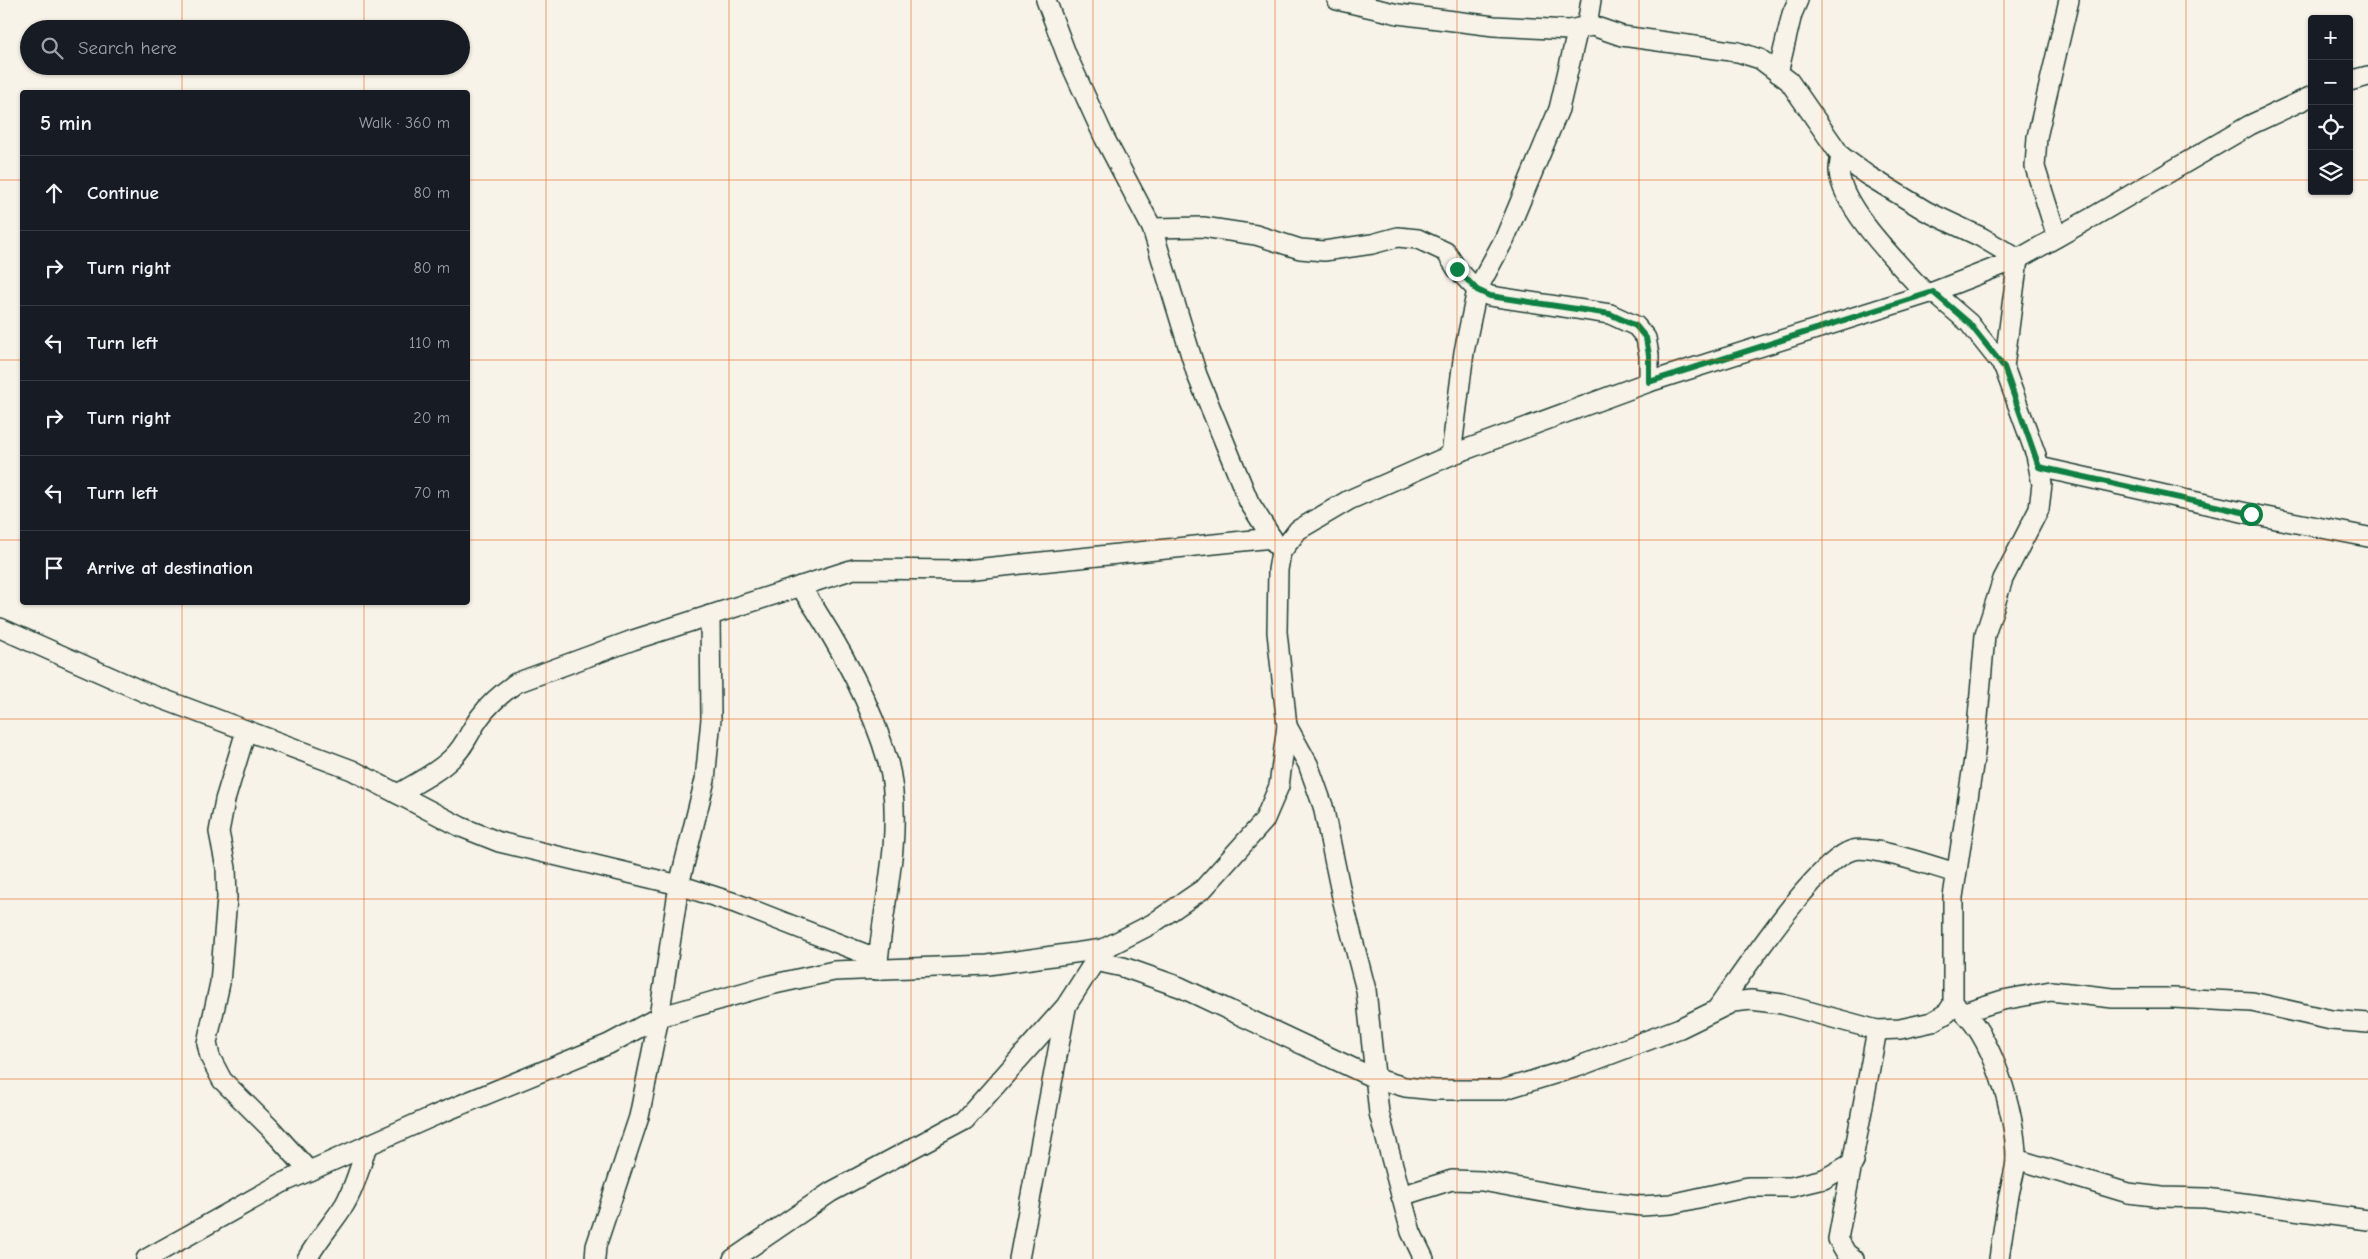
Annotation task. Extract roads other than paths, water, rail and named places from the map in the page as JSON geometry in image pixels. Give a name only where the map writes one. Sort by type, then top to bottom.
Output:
[{"type":"street","points":[[146,1259],[282,1183],[367,1145],[609,1044],[659,1018],[779,983],[878,964],[988,965],[1099,955],[1152,924],[1203,889],[1264,821],[1279,786],[1287,726],[1277,632],[1277,545],[1249,502],[1197,375],[1152,228],[1104,137],[1067,56],[1046,0]]},
{"type":"street","points":[[1337,0],[1398,14],[1435,9],[1494,26],[1568,30],[1583,27],[1622,36],[1738,52],[1760,59],[1789,81],[1841,156],[1867,175],[1926,211],[1981,237],[2018,259]]},
{"type":"street","points":[[1451,455],[1464,352],[1477,290],[1505,238],[1555,118],[1591,0]]},
{"type":"street","points":[[1778,74],[1792,14],[1798,0]]},
{"type":"street","points":[[2058,237],[2036,167],[2036,137],[2069,0]]},
{"type":"street","points":[[2353,80],[2368,76]]},
{"type":"street","points":[[398,794],[431,774],[452,758],[466,742],[480,718],[499,695],[516,683],[633,640],[854,569],[965,570],[1277,545],[1298,530],[1349,500],[1451,455],[1649,382],[1930,293],[2018,259],[2250,125],[2308,98]]},
{"type":"street","points":[[1841,156],[1839,171],[1843,189],[1862,220],[1930,293],[1969,323],[2004,367],[2039,467],[2042,484],[2039,509],[2003,579],[1985,635],[1975,752],[1953,897],[1958,1008],[1974,1025],[1992,1056],[2006,1094],[2014,1130],[2016,1159],[1999,1259]]},
{"type":"street","points":[[1152,228],[1203,227],[1256,235],[1300,249],[1324,250],[1372,244],[1398,236],[1418,239],[1446,252],[1457,269],[1477,290],[1490,296],[1610,314],[1636,326],[1646,338],[1649,355],[1649,382]]},
{"type":"street","points":[[2004,367],[2018,259]]},
{"type":"street","points":[[2039,467],[2251,514],[2368,537]]},
{"type":"street","points":[[800,586],[828,627],[861,692],[888,763],[893,809],[893,848],[878,964]]},
{"type":"street","points":[[595,1259],[596,1246],[638,1117],[659,1018],[680,884],[689,851],[707,762],[711,719],[710,615]]},
{"type":"street","points":[[3,634],[144,692],[352,770],[461,827],[499,842],[680,884],[735,903],[878,964]]},
{"type":"street","points":[[1287,726],[1308,764],[1323,806],[1343,902],[1366,990],[1379,1113],[1411,1232],[1424,1259]]},
{"type":"street","points":[[246,731],[225,800],[219,832],[226,868],[227,898],[220,982],[207,1043],[210,1057],[222,1080],[271,1129],[308,1171]]},
{"type":"street","points":[[1715,1011],[1810,882],[1839,855],[1854,850],[1881,853],[1956,873]]},
{"type":"street","points":[[733,1259],[831,1192],[965,1120],[1066,1006],[1099,955]]},
{"type":"street","points":[[1099,955],[1123,967],[1180,987],[1374,1078],[1405,1087],[1435,1090],[1502,1090],[1577,1067],[1680,1028],[1733,1002],[1751,1000],[1782,1004],[1877,1030],[1900,1029],[1932,1022],[1958,1008],[2051,991],[2113,998],[2173,998],[2252,1002],[2331,1020],[2368,1024]]},
{"type":"street","points":[[1019,1259],[1066,1006]]},
{"type":"street","points":[[1854,1259],[1846,1253],[1838,1239],[1854,1162],[1877,1030]]},
{"type":"street","points":[[307,1259],[317,1240],[344,1205],[356,1180],[367,1145]]},
{"type":"street","points":[[2016,1159],[2128,1193],[2162,1197],[2206,1198],[2368,1220]]},
{"type":"street","points":[[1401,1196],[1452,1180],[1482,1181],[1586,1200],[1642,1206],[1671,1204],[1748,1187],[1790,1187],[1824,1179],[1854,1162]]}]
